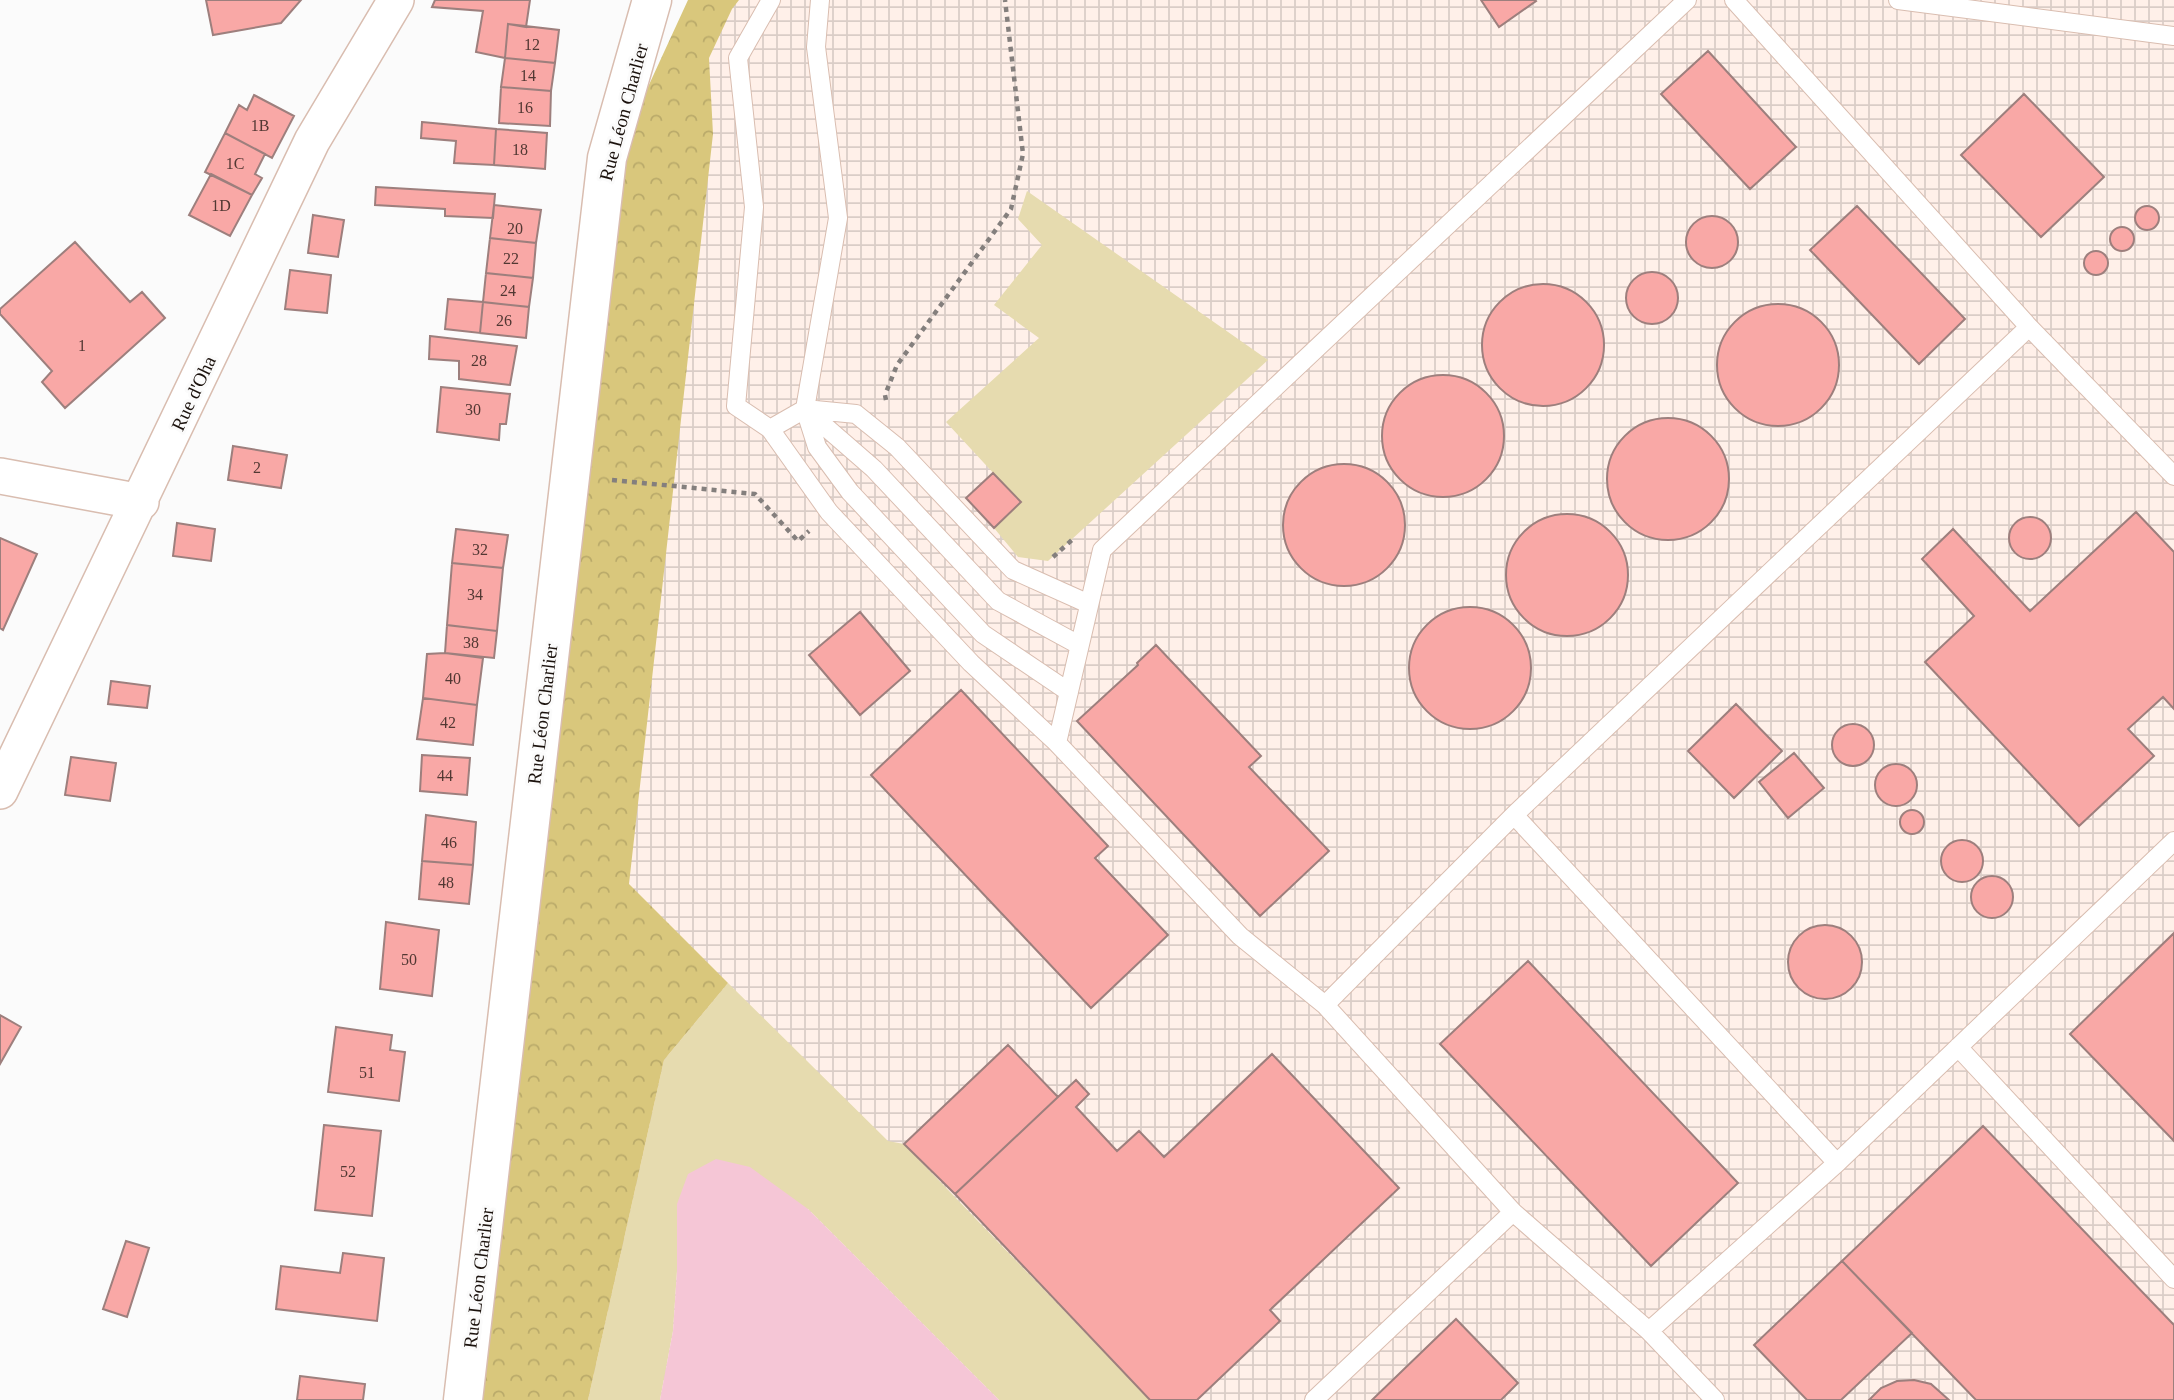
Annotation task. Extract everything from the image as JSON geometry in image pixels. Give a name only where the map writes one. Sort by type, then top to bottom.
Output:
[{"type":"street","name":"Rue d'Oha","points":[[0,791],[312,141],[396,0]]},
{"type":"street","name":"Rue Léon Charlier","points":[[463,1400],[607,158],[648,17],[665,0]]},
{"type":"street","points":[[0,476],[141,502]]},
{"type":"lane","points":[[771,0],[738,58],[754,207],[736,406],[770,429],[829,512],[971,663],[1057,743],[1240,936],[1325,1005],[1513,1212],[1649,1331],[1715,1400]]},
{"type":"lane","points":[[820,0],[816,47],[838,218],[805,409],[817,447],[850,492],[983,634],[1069,691]]},
{"type":"lane","points":[[1057,743],[1102,550],[1687,0]]},
{"type":"lane","points":[[1734,0],[2029,327],[2174,476]]},
{"type":"lane","points":[[1898,0],[2174,36]]},
{"type":"lane","points":[[1325,1005],[1514,815],[2029,327]]},
{"type":"lane","points":[[770,429],[805,409],[856,414],[897,447],[1013,570],[1089,604]]},
{"type":"lane","points":[[805,409],[874,469],[998,601],[1079,645]]},
{"type":"lane","points":[[1514,815],[1837,1163]]},
{"type":"lane","points":[[1649,1331],[1837,1163],[2174,841]]},
{"type":"lane","points":[[1958,1047],[2174,1279]]},
{"type":"lane","points":[[1314,1400],[1513,1212]]},
{"type":"path","points":[[897,447],[906,439],[889,421],[885,395],[897,365],[1011,209],[1023,154],[1005,0]]},
{"type":"path","points":[[609,480],[755,494],[798,541],[829,512]]},
{"type":"shaded area","points":[[688,0],[2174,0],[2174,1400],[476,1400]]},
{"type":"shaded area","points":[[1027,191],[1268,360],[1048,561],[1018,557],[994,528],[1020,502],[946,422],[1039,338],[994,305],[1042,245],[1018,219]]},
{"type":"shaded area","points":[[728,983],[888,1141],[904,1144],[1150,1400],[999,1400],[808,1209],[677,1271],[673,1331],[660,1400],[588,1400],[664,1060]]},
{"type":"shaded area","points":[[716,1159],[750,1167],[808,1209],[999,1400],[660,1400],[673,1331],[677,1271],[677,1204],[688,1174]]},
{"type":"green space","points":[[688,0],[739,0],[709,58],[713,134],[629,884],[728,983],[664,1060],[588,1400],[476,1400],[630,126]]},
{"type":"building","points":[[206,0],[301,0],[281,23],[213,35]]},
{"type":"building","points":[[435,0],[530,0],[526,27],[508,24],[505,58],[476,52],[483,11],[432,7]]},
{"type":"building","points":[[1481,0],[1535,0],[1536,1],[1499,27]]},
{"type":"building","points":[[508,24],[559,30],[555,63],[505,58]]},
{"type":"building","points":[[1708,51],[1796,147],[1750,189],[1661,94]]},
{"type":"building","points":[[505,58],[555,63],[551,91],[501,87]]},
{"type":"building","points":[[501,87],[551,91],[550,126],[499,123]]},
{"type":"building","points":[[2024,94],[2104,177],[2041,237],[1961,155]]},
{"type":"building","points":[[254,95],[294,116],[272,158],[225,133],[239,105],[247,110]]},
{"type":"building","points":[[422,122],[496,129],[494,165],[454,163],[456,141],[421,138]]},
{"type":"building","points":[[496,129],[547,133],[545,169],[494,165]]},
{"type":"building","points":[[225,133],[265,154],[255,174],[262,178],[252,195],[205,172]]},
{"type":"building","points":[[211,174],[252,195],[230,236],[189,215]]},
{"type":"building","points":[[376,187],[495,194],[493,218],[445,216],[445,209],[375,205]]},
{"type":"building","points":[[494,205],[541,210],[536,243],[490,238]]},
{"type":"building","points":[[1857,206],[1965,319],[1919,364],[1810,250]]},
{"type":"building","points":[[2147,206],[2155,210],[2159,218],[2155,226],[2147,230],[2139,226],[2135,218],[2139,210]]},
{"type":"building","points":[[313,215],[344,220],[338,257],[308,253]]},
{"type":"building","points":[[1712,216],[1722,218],[1730,224],[1736,232],[1736,252],[1730,260],[1722,266],[1712,268],[1702,266],[1694,260],[1688,252],[1686,242],[1688,232],[1694,224],[1702,218]]},
{"type":"building","points":[[2122,227],[2133,234],[2134,239],[2127,250],[2122,251],[2111,244],[2110,239],[2117,228]]},
{"type":"building","points":[[490,238],[536,243],[533,278],[486,273]]},
{"type":"building","points":[[75,242],[130,302],[142,292],[165,318],[65,408],[42,382],[52,371],[0,314],[0,309]]},
{"type":"building","points":[[2096,251],[2104,255],[2108,263],[2104,271],[2096,275],[2088,271],[2084,263],[2088,255]]},
{"type":"building","points":[[290,270],[331,275],[327,313],[285,309]]},
{"type":"building","points":[[1652,272],[1662,274],[1670,280],[1676,288],[1676,308],[1670,316],[1662,322],[1652,324],[1642,322],[1634,316],[1628,308],[1626,298],[1628,288],[1634,280],[1642,274]]},
{"type":"building","points":[[486,273],[533,278],[529,307],[483,302]]},
{"type":"building","points":[[1543,284],[1566,289],[1586,302],[1599,322],[1604,345],[1599,368],[1586,388],[1566,401],[1543,406],[1520,401],[1500,388],[1487,368],[1482,345],[1487,322],[1500,302],[1520,289]]},
{"type":"building","points":[[448,299],[483,302],[480,333],[445,329]]},
{"type":"building","points":[[483,302],[529,307],[526,338],[480,333]]},
{"type":"building","points":[[1778,304],[1801,309],[1821,322],[1834,342],[1839,365],[1834,388],[1821,408],[1801,421],[1778,426],[1755,421],[1735,408],[1722,388],[1717,365],[1722,342],[1735,322],[1755,309]]},
{"type":"building","points":[[430,336],[517,346],[510,385],[459,379],[459,361],[429,359]]},
{"type":"building","points":[[1443,375],[1466,380],[1486,393],[1499,413],[1504,436],[1499,459],[1486,479],[1466,492],[1443,497],[1420,492],[1400,479],[1387,459],[1382,436],[1387,413],[1400,393],[1420,380]]},
{"type":"building","points":[[441,387],[510,394],[506,424],[500,424],[499,440],[437,432]]},
{"type":"building","points":[[1668,418],[1691,423],[1711,436],[1724,456],[1729,479],[1724,502],[1711,522],[1691,535],[1668,540],[1645,535],[1625,522],[1612,502],[1607,479],[1612,456],[1625,436],[1645,423]]},
{"type":"building","points":[[233,446],[287,455],[281,488],[228,480]]},
{"type":"building","points":[[1344,464],[1367,469],[1387,482],[1400,502],[1405,525],[1400,548],[1387,568],[1367,581],[1344,586],[1321,581],[1301,568],[1288,548],[1283,525],[1288,502],[1301,482],[1321,469]]},
{"type":"building","points":[[993,473],[1021,502],[994,528],[966,498]]},
{"type":"building","points":[[2136,512],[2174,552],[2174,709],[2163,697],[2128,729],[2154,756],[2079,826],[1925,662],[1974,616],[1922,559],[1953,529],[2030,611]]},
{"type":"building","points":[[1567,514],[1590,519],[1610,532],[1623,552],[1628,575],[1623,598],[1610,618],[1590,631],[1567,636],[1544,631],[1524,618],[1511,598],[1506,575],[1511,552],[1524,532],[1544,519]]},
{"type":"building","points":[[2030,517],[2045,523],[2051,538],[2045,553],[2030,559],[2015,553],[2009,538],[2015,523]]},
{"type":"building","points":[[177,523],[215,529],[211,561],[173,556]]},
{"type":"building","points":[[456,529],[508,535],[503,568],[452,563]]},
{"type":"building","points":[[0,538],[37,554],[3,630],[0,628]]},
{"type":"building","points":[[452,563],[503,568],[497,631],[447,625]]},
{"type":"building","points":[[1470,607],[1493,612],[1513,625],[1526,645],[1531,668],[1526,691],[1513,711],[1493,724],[1470,729],[1447,724],[1427,711],[1414,691],[1409,668],[1414,645],[1427,625],[1447,612]]},
{"type":"building","points":[[860,612],[910,671],[860,715],[809,655]]},
{"type":"building","points":[[447,625],[497,631],[494,658],[445,653]]},
{"type":"building","points":[[1156,645],[1261,756],[1249,767],[1329,851],[1260,916],[1077,721]]},
{"type":"building","points":[[445,653],[483,658],[477,705],[423,698],[427,654]]},
{"type":"building","points":[[111,681],[150,686],[147,708],[108,704]]},
{"type":"building","points":[[961,690],[1108,846],[1095,858],[1168,935],[1091,1008],[871,775]]},
{"type":"building","points":[[423,698],[477,705],[473,745],[417,739]]},
{"type":"building","points":[[1736,704],[1782,751],[1734,798],[1688,751]]},
{"type":"building","points":[[1853,724],[1868,730],[1874,745],[1868,760],[1853,766],[1838,760],[1832,745],[1838,730]]},
{"type":"building","points":[[1794,753],[1824,788],[1788,818],[1759,782]]},
{"type":"building","points":[[422,755],[470,758],[467,795],[420,791]]},
{"type":"building","points":[[71,757],[116,763],[110,801],[65,795]]},
{"type":"building","points":[[1896,764],[1911,770],[1917,785],[1911,800],[1896,806],[1881,800],[1875,785],[1881,770]]},
{"type":"building","points":[[1912,810],[1920,814],[1924,822],[1920,830],[1912,834],[1904,830],[1900,822],[1904,814]]},
{"type":"building","points":[[426,815],[476,822],[473,865],[422,861]]},
{"type":"building","points":[[1962,840],[1977,846],[1983,861],[1977,876],[1962,882],[1947,876],[1941,861],[1947,846]]},
{"type":"building","points":[[422,861],[473,865],[469,904],[419,899]]},
{"type":"building","points":[[1992,876],[2007,882],[2013,897],[2007,912],[1992,918],[1977,912],[1971,897],[1977,882]]},
{"type":"building","points":[[386,922],[439,930],[432,996],[380,989]]},
{"type":"building","points":[[1825,925],[1846,931],[1856,941],[1862,962],[1856,983],[1846,993],[1825,999],[1804,993],[1794,983],[1788,962],[1794,941],[1804,931]]},
{"type":"building","points":[[2174,933],[2174,1141],[2070,1034]]},
{"type":"building","points":[[1528,961],[1738,1183],[1651,1266],[1440,1044]]},
{"type":"building","points":[[0,1015],[21,1027],[0,1064]]},
{"type":"building","points":[[336,1027],[392,1035],[390,1050],[405,1052],[399,1101],[328,1092]]},
{"type":"building","points":[[1008,1045],[1058,1097],[955,1194],[904,1144]]},
{"type":"building","points":[[1272,1054],[1399,1188],[1270,1310],[1280,1321],[1197,1400],[1150,1400],[955,1194],[1076,1080],[1089,1094],[1076,1107],[1117,1151],[1139,1131],[1164,1157]]},
{"type":"building","points":[[324,1125],[381,1131],[372,1216],[315,1210]]},
{"type":"building","points":[[1983,1126],[2174,1325],[2174,1400],[1976,1400],[1842,1261]]},
{"type":"building","points":[[126,1241],[149,1248],[127,1317],[103,1309]]},
{"type":"building","points":[[343,1253],[384,1258],[377,1321],[276,1309],[281,1266],[340,1273]]},
{"type":"building","points":[[1842,1261],[1912,1333],[1841,1400],[1807,1400],[1754,1345]]},
{"type":"building","points":[[1456,1319],[1518,1383],[1501,1400],[1372,1400]]},
{"type":"building","points":[[300,1376],[365,1384],[363,1400],[297,1400]]},
{"type":"building","points":[[1914,1380],[1931,1384],[1949,1400],[1869,1400],[1881,1388],[1897,1381]]}]
